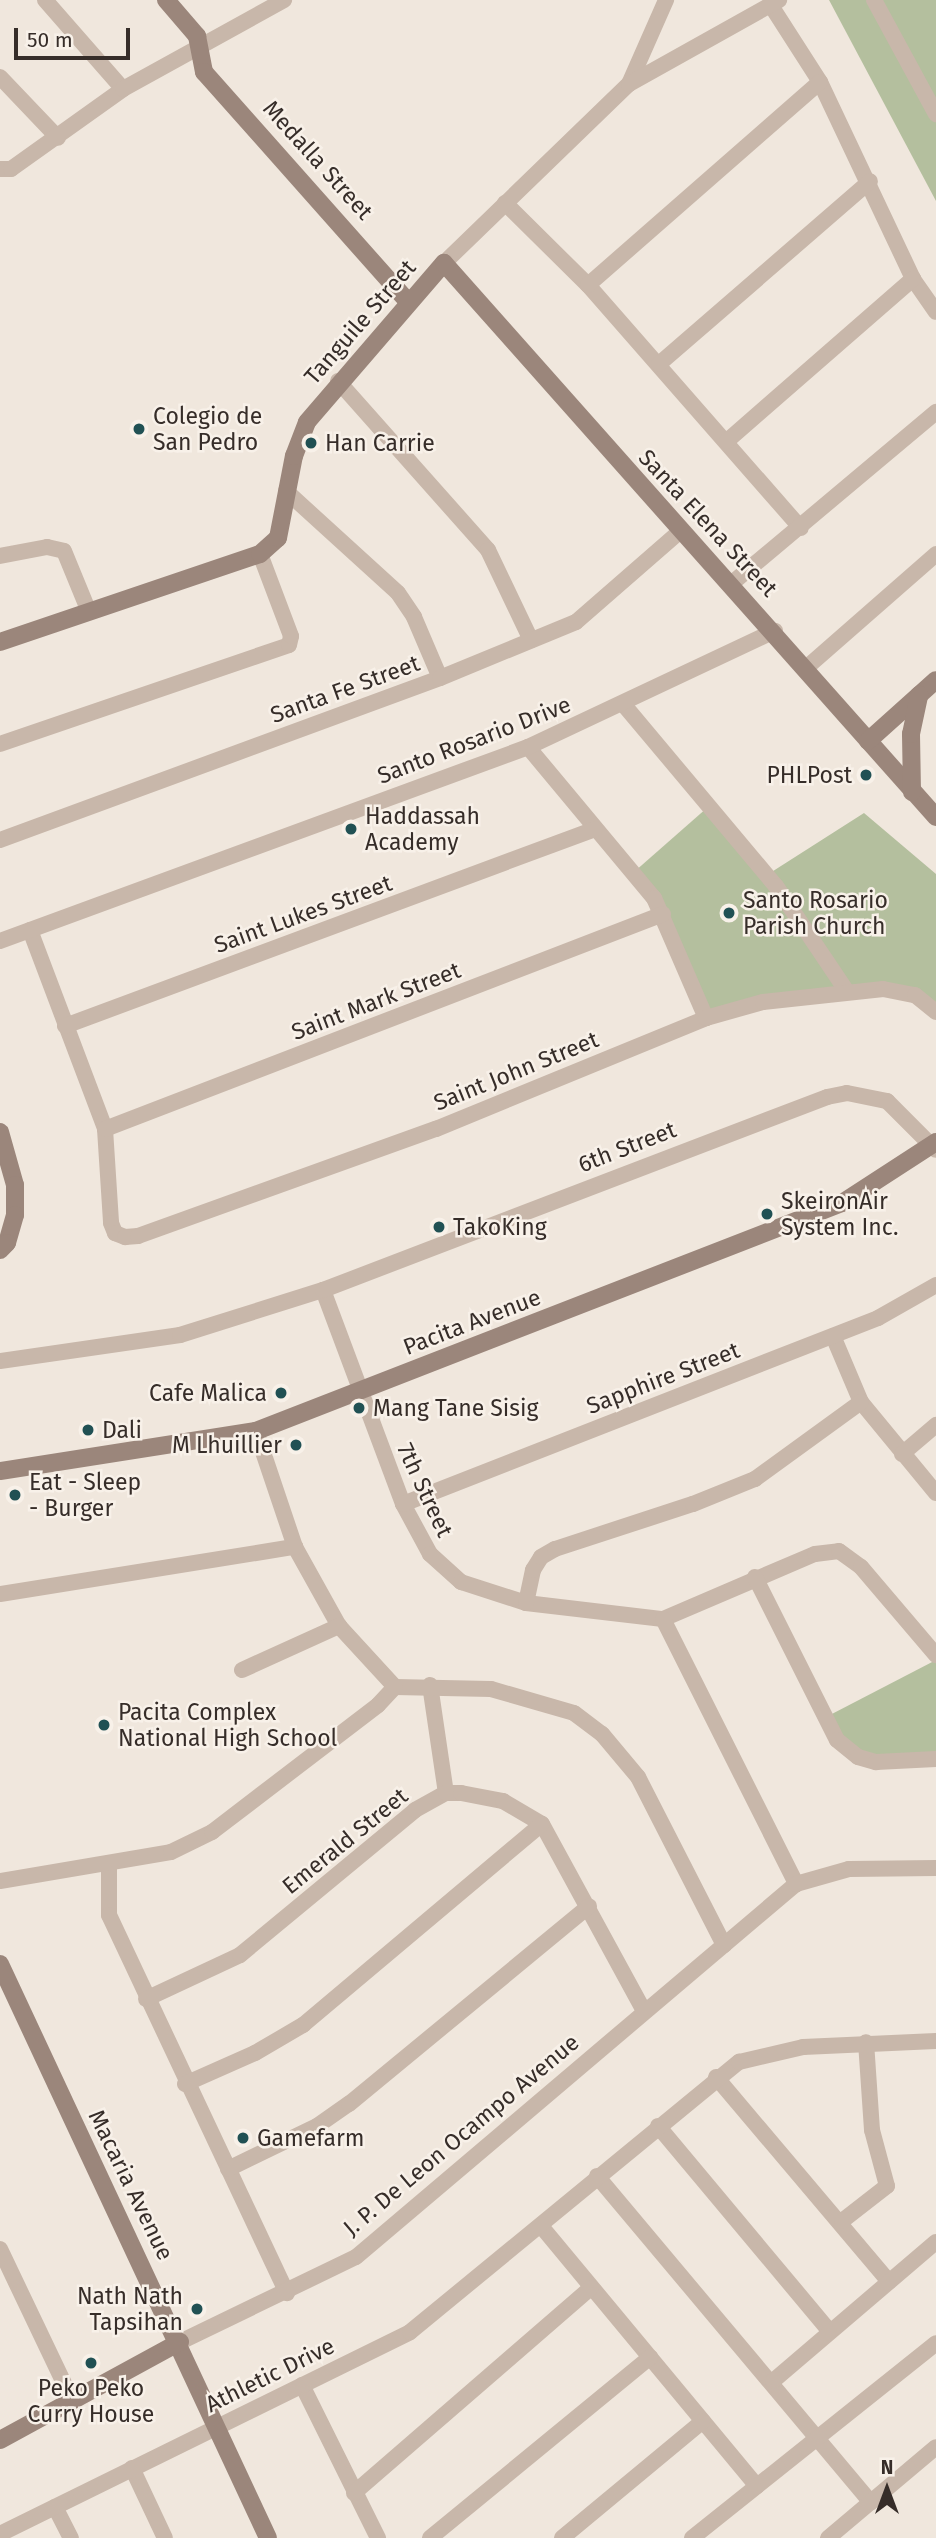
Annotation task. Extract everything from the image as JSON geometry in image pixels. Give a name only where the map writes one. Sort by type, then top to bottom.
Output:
[{"type":"street","points":[[45,0],[123,89]]},
{"type":"street","points":[[166,0],[202,48]]},
{"type":"street","points":[[0,169],[11,169],[123,89],[202,48],[284,0]]},
{"type":"street","points":[[629,84],[666,0]]},
{"type":"street","points":[[874,0],[936,114]]},
{"type":"street","points":[[775,2],[820,82],[870,181],[913,279],[936,312]]},
{"type":"street","name":"Tanguile Street","points":[[260,554],[278,538],[286,491],[307,422],[338,381],[444,263],[629,84],[775,2]]},
{"type":"street","name":"Medalla Street","points":[[202,48],[204,72],[408,302]]},
{"type":"street","points":[[0,77],[58,138]]},
{"type":"street","points":[[588,285],[820,82]]},
{"type":"street","points":[[660,364],[870,181]]},
{"type":"street","points":[[505,203],[588,285],[660,364],[801,528]]},
{"type":"street","name":"Santa Elena Street","points":[[444,263],[679,532],[775,631],[936,817]]},
{"type":"street","points":[[727,441],[913,279]]},
{"type":"street","points":[[338,381],[488,550],[531,640]]},
{"type":"street","points":[[731,584],[936,412]]},
{"type":"street","points":[[286,491],[398,593],[414,617],[440,678]]},
{"type":"street","name":"Santa Fe Street","points":[[0,840],[440,678],[576,622],[679,532]]},
{"type":"street","points":[[0,556],[47,547],[64,551],[89,612]]},
{"type":"street","points":[[0,642],[260,554],[291,636],[289,645],[0,744]]},
{"type":"street","points":[[806,668],[936,554]]},
{"type":"street","name":"Santo Rosario Drive","points":[[0,941],[528,747],[624,705],[775,631]]},
{"type":"street","points":[[868,741],[936,680]]},
{"type":"street","points":[[912,792],[911,734],[919,695]]},
{"type":"street","points":[[624,705],[776,886],[846,990]]},
{"type":"street","points":[[528,747],[663,914],[706,1018]]},
{"type":"street","name":"Saint Lukes Street","points":[[65,1027],[595,829]]},
{"type":"street","name":"Saint Mark Street","points":[[105,1129],[663,914]]},
{"type":"street","points":[[30,930],[105,1129]]},
{"type":"street","name":"Saint John Street","points":[[105,1129],[115,1233],[138,1236],[423,1134],[706,1018],[763,1002],[846,990],[902,992],[936,1012]]},
{"type":"street","name":"6th Street","points":[[0,1361],[180,1335],[323,1290],[827,1097],[847,1093],[887,1101],[935,1146]]},
{"type":"street","points":[[0,1132],[15,1215],[7,1243],[0,1250]]},
{"type":"street","name":"Pacita Avenue","points":[[0,1471],[256,1431],[360,1393],[842,1203],[935,1146]]},
{"type":"street","name":"Sapphire Street","points":[[403,1504],[833,1336],[900,1307],[936,1285]]},
{"type":"street","name":"7th Street","points":[[323,1290],[403,1504],[430,1554],[444,1570],[489,1594],[526,1603],[663,1619]]},
{"type":"street","points":[[833,1336],[861,1402],[936,1493]]},
{"type":"street","points":[[526,1603],[533,1570],[541,1557],[555,1549],[693,1504],[755,1479],[861,1402]]},
{"type":"street","points":[[902,1454],[936,1425]]},
{"type":"street","points":[[256,1431],[295,1547],[339,1626],[395,1687]]},
{"type":"street","points":[[0,1594],[295,1547]]},
{"type":"street","points":[[796,1884],[663,1619],[755,1577],[816,1554],[839,1551],[861,1567],[936,1655]]},
{"type":"street","points":[[755,1577],[837,1740],[858,1757],[877,1762],[936,1759]]},
{"type":"street","points":[[242,1670],[339,1626]]},
{"type":"street","points":[[430,1685],[446,1793],[503,1801],[542,1825],[589,1906],[644,2011]]},
{"type":"street","points":[[0,1881],[171,1852],[212,1832],[368,1713],[395,1687],[430,1685],[491,1689],[544,1702],[573,1713],[603,1734],[638,1777],[724,1945]]},
{"type":"street","name":"Emerald Street","points":[[146,1999],[240,1955],[415,1810],[446,1793]]},
{"type":"street","points":[[185,2084],[255,2053],[303,2025],[542,1825]]},
{"type":"street","points":[[109,1863],[109,1915],[185,2084],[287,2293]]},
{"type":"street","name":"J. P. De Leon Ocampo Avenue","points":[[0,2440],[180,2342],[287,2293],[356,2257],[796,1884],[849,1869],[936,1868]]},
{"type":"street","points":[[228,2169],[317,2126],[349,2104],[589,1906]]},
{"type":"street","name":"Macaria Avenue","points":[[0,1969],[180,2342],[268,2538]]},
{"type":"street","name":"Athletic Drive","points":[[0,2534],[410,2332],[541,2226],[716,2077],[739,2062],[771,2052],[866,2042],[936,2041]]},
{"type":"street","points":[[842,2221],[887,2186],[872,2130],[866,2042]]},
{"type":"street","points":[[716,2077],[842,2221],[889,2282]]},
{"type":"street","points":[[659,2126],[830,2333]]},
{"type":"street","points":[[597,2176],[773,2381],[871,2502]]},
{"type":"street","points":[[541,2226],[757,2486]]},
{"type":"street","points":[[773,2381],[936,2242]]},
{"type":"street","points":[[0,2249],[72,2400]]},
{"type":"street","points":[[354,2493],[591,2288]]},
{"type":"street","points":[[692,2538],[936,2343]]},
{"type":"street","points":[[430,2538],[650,2357]]},
{"type":"street","points":[[302,2385],[378,2538]]},
{"type":"street","points":[[562,2538],[703,2421]]},
{"type":"street","points":[[828,2538],[936,2447]]},
{"type":"street","points":[[132,2468],[166,2538]]},
{"type":"street","points":[[55,2507],[71,2538]]},
{"type":"green space","points":[[829,0],[936,0],[936,201]]},
{"type":"green space","points":[[708,807],[842,988],[708,1010],[634,872]]},
{"type":"green space","points":[[864,813],[936,874],[936,1016],[914,993],[846,990],[770,873]]},
{"type":"green space","points":[[936,1660],[936,1759],[858,1757],[828,1716]]},
{"type":"place","name":"Colegio de San Pedro","points":[[139,429]]},
{"type":"place","name":"Han Carrie","points":[[311,443]]},
{"type":"place","name":"PHLPost","points":[[866,775]]},
{"type":"place","name":"Haddassah Academy","points":[[351,829]]},
{"type":"place","name":"Santo Rosario Parish Church","points":[[729,913]]},
{"type":"place","name":"SkeironAir System Inc.","points":[[767,1214]]},
{"type":"place","name":"TakoKing","points":[[439,1227]]},
{"type":"place","name":"Cafe Malica","points":[[281,1393]]},
{"type":"place","name":"Mang Tane Sisig","points":[[359,1408]]},
{"type":"place","name":"Dali","points":[[88,1430]]},
{"type":"place","name":"M Lhuillier","points":[[296,1445]]},
{"type":"place","name":"Eat - Sleep - Burger","points":[[15,1495]]},
{"type":"place","name":"Pacita Complex National High School","points":[[104,1725]]},
{"type":"place","name":"Gamefarm","points":[[243,2138]]},
{"type":"place","name":"Nath Nath Tapsihan","points":[[197,2309]]},
{"type":"place","name":"Peko Peko Curry House","points":[[91,2363]]}]
